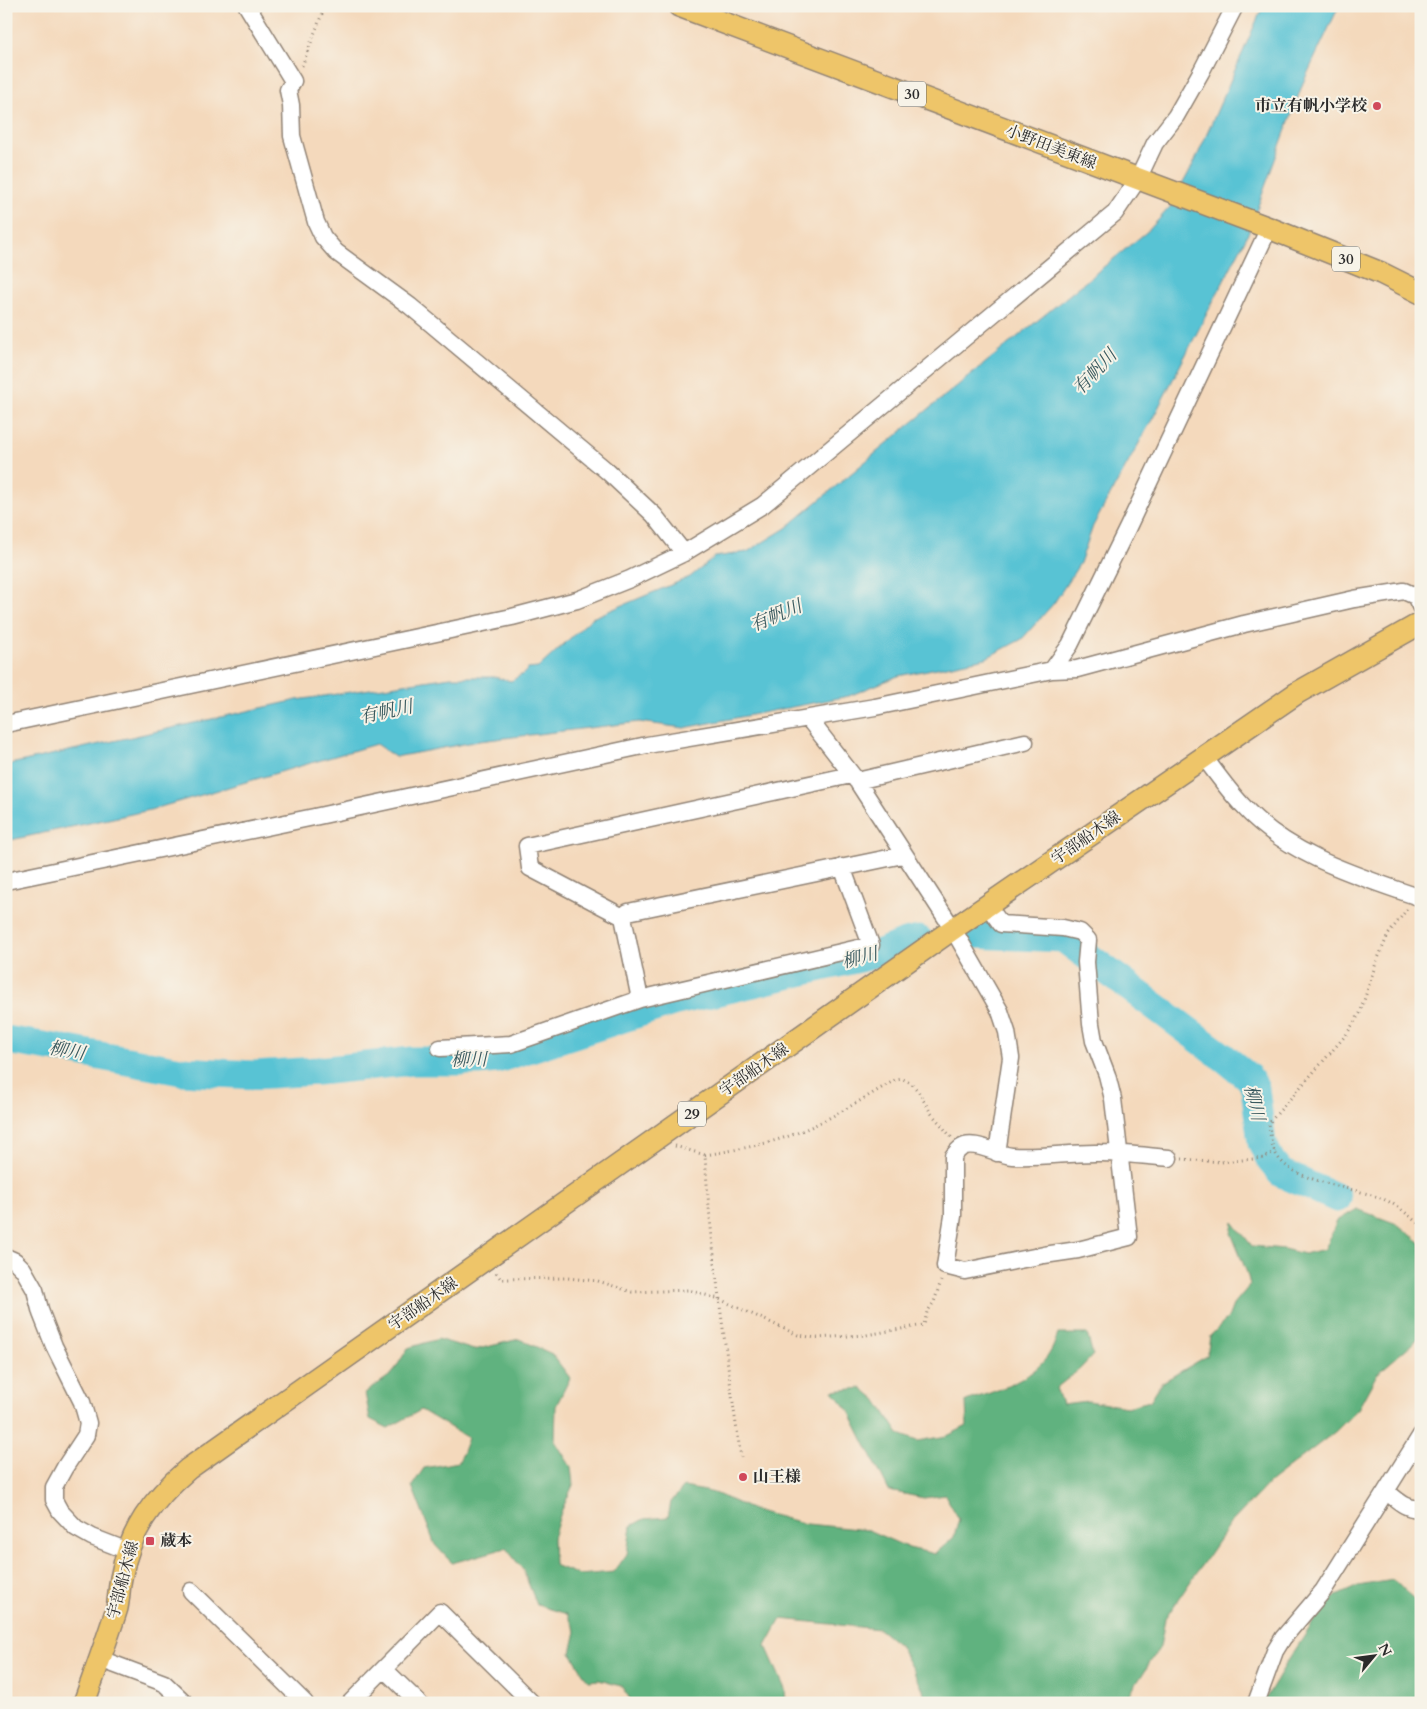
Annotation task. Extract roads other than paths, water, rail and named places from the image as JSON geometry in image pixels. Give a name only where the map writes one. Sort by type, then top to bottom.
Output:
[{"type":"main road","name":"小野田美東線","points":[[679,6],[1269,228],[1380,272],[1421,293]]},
{"type":"main road","name":"宇部船木線","points":[[84,1703],[117,1606],[128,1550],[139,1524],[167,1487],[188,1469],[953,929],[1297,693],[1421,623]]},
{"type":"street","points":[[247,6],[293,81],[288,90],[291,105],[292,136],[316,222],[328,245],[425,318],[607,471],[654,515],[684,553]]},
{"type":"street","points":[[6,724],[512,617],[577,600],[630,579],[684,553],[763,505],[1115,213],[1142,181],[1155,142],[1176,116],[1235,6]]},
{"type":"street","points":[[1052,670],[1070,645],[1103,578],[1269,228]]},
{"type":"street","points":[[6,881],[647,745],[876,707],[1052,670],[1077,670],[1244,624],[1354,600],[1404,591],[1414,596],[1421,608]]},
{"type":"street","points":[[808,718],[854,778],[953,929],[1000,1011],[1008,1032],[1011,1058],[996,1153]]},
{"type":"street","points":[[623,917],[530,868],[528,846],[1025,742]]},
{"type":"street","points":[[1204,757],[1242,805],[1283,839],[1314,858],[1415,901]]},
{"type":"street","points":[[623,917],[628,912],[904,855]]},
{"type":"street","points":[[440,1048],[511,1044],[640,1000],[871,945],[842,868]]},
{"type":"street","points":[[988,906],[1001,924],[1063,928],[1080,932],[1088,940],[1086,962],[1091,1024],[1094,1041],[1107,1074],[1113,1099],[1120,1154],[1129,1237],[1078,1250],[965,1271],[945,1266],[953,1216],[953,1156],[960,1148],[968,1145],[979,1146],[1010,1156],[1037,1157],[1099,1153],[1120,1154],[1169,1158]]},
{"type":"street","points":[[623,917],[640,1000]]},
{"type":"street","points":[[6,1257],[14,1260],[23,1268],[35,1290],[41,1313],[54,1346],[82,1402],[88,1423],[86,1435],[54,1488],[54,1500],[60,1511],[76,1528],[92,1538],[128,1550]]},
{"type":"street","points":[[1256,1703],[1275,1651],[1283,1638],[1323,1591],[1421,1435]]},
{"type":"street","points":[[1386,1491],[1409,1508],[1414,1510],[1421,1508]]},
{"type":"street","points":[[191,1591],[305,1703]]},
{"type":"street","points":[[350,1703],[440,1612],[532,1703]]},
{"type":"street","points":[[100,1659],[164,1683],[185,1703]]},
{"type":"street","points":[[384,1669],[419,1703]]},
{"type":"water","name":"有帆川","points":[[1263,6],[1339,6],[1303,83],[1247,236],[1153,418],[1093,526],[1080,563],[1054,603],[1022,639],[986,658],[898,676],[849,696],[684,728],[639,722],[479,741],[395,757],[376,744],[150,810],[6,841],[6,765],[297,700],[451,677],[494,677],[511,681],[528,669],[538,668],[592,618],[690,577],[715,557],[747,552],[786,528],[909,425],[1149,230],[1170,207],[1195,161]]},
{"type":"waterway","name":"柳川","points":[[973,934],[1063,938],[1249,1078],[1255,1088],[1262,1143],[1271,1161],[1281,1173],[1337,1198]]},
{"type":"waterway","name":"柳川","points":[[6,1040],[181,1071],[254,1075],[318,1071],[412,1061],[479,1061],[497,1059],[673,1002],[877,954],[905,943],[919,940]]},
{"type":"place","name":"市立有帆小学校","points":[[1377,106]]},
{"type":"place","name":"山王様","points":[[743,1477]]},
{"type":"place","name":"蔵本","points":[[150,1541]]}]
